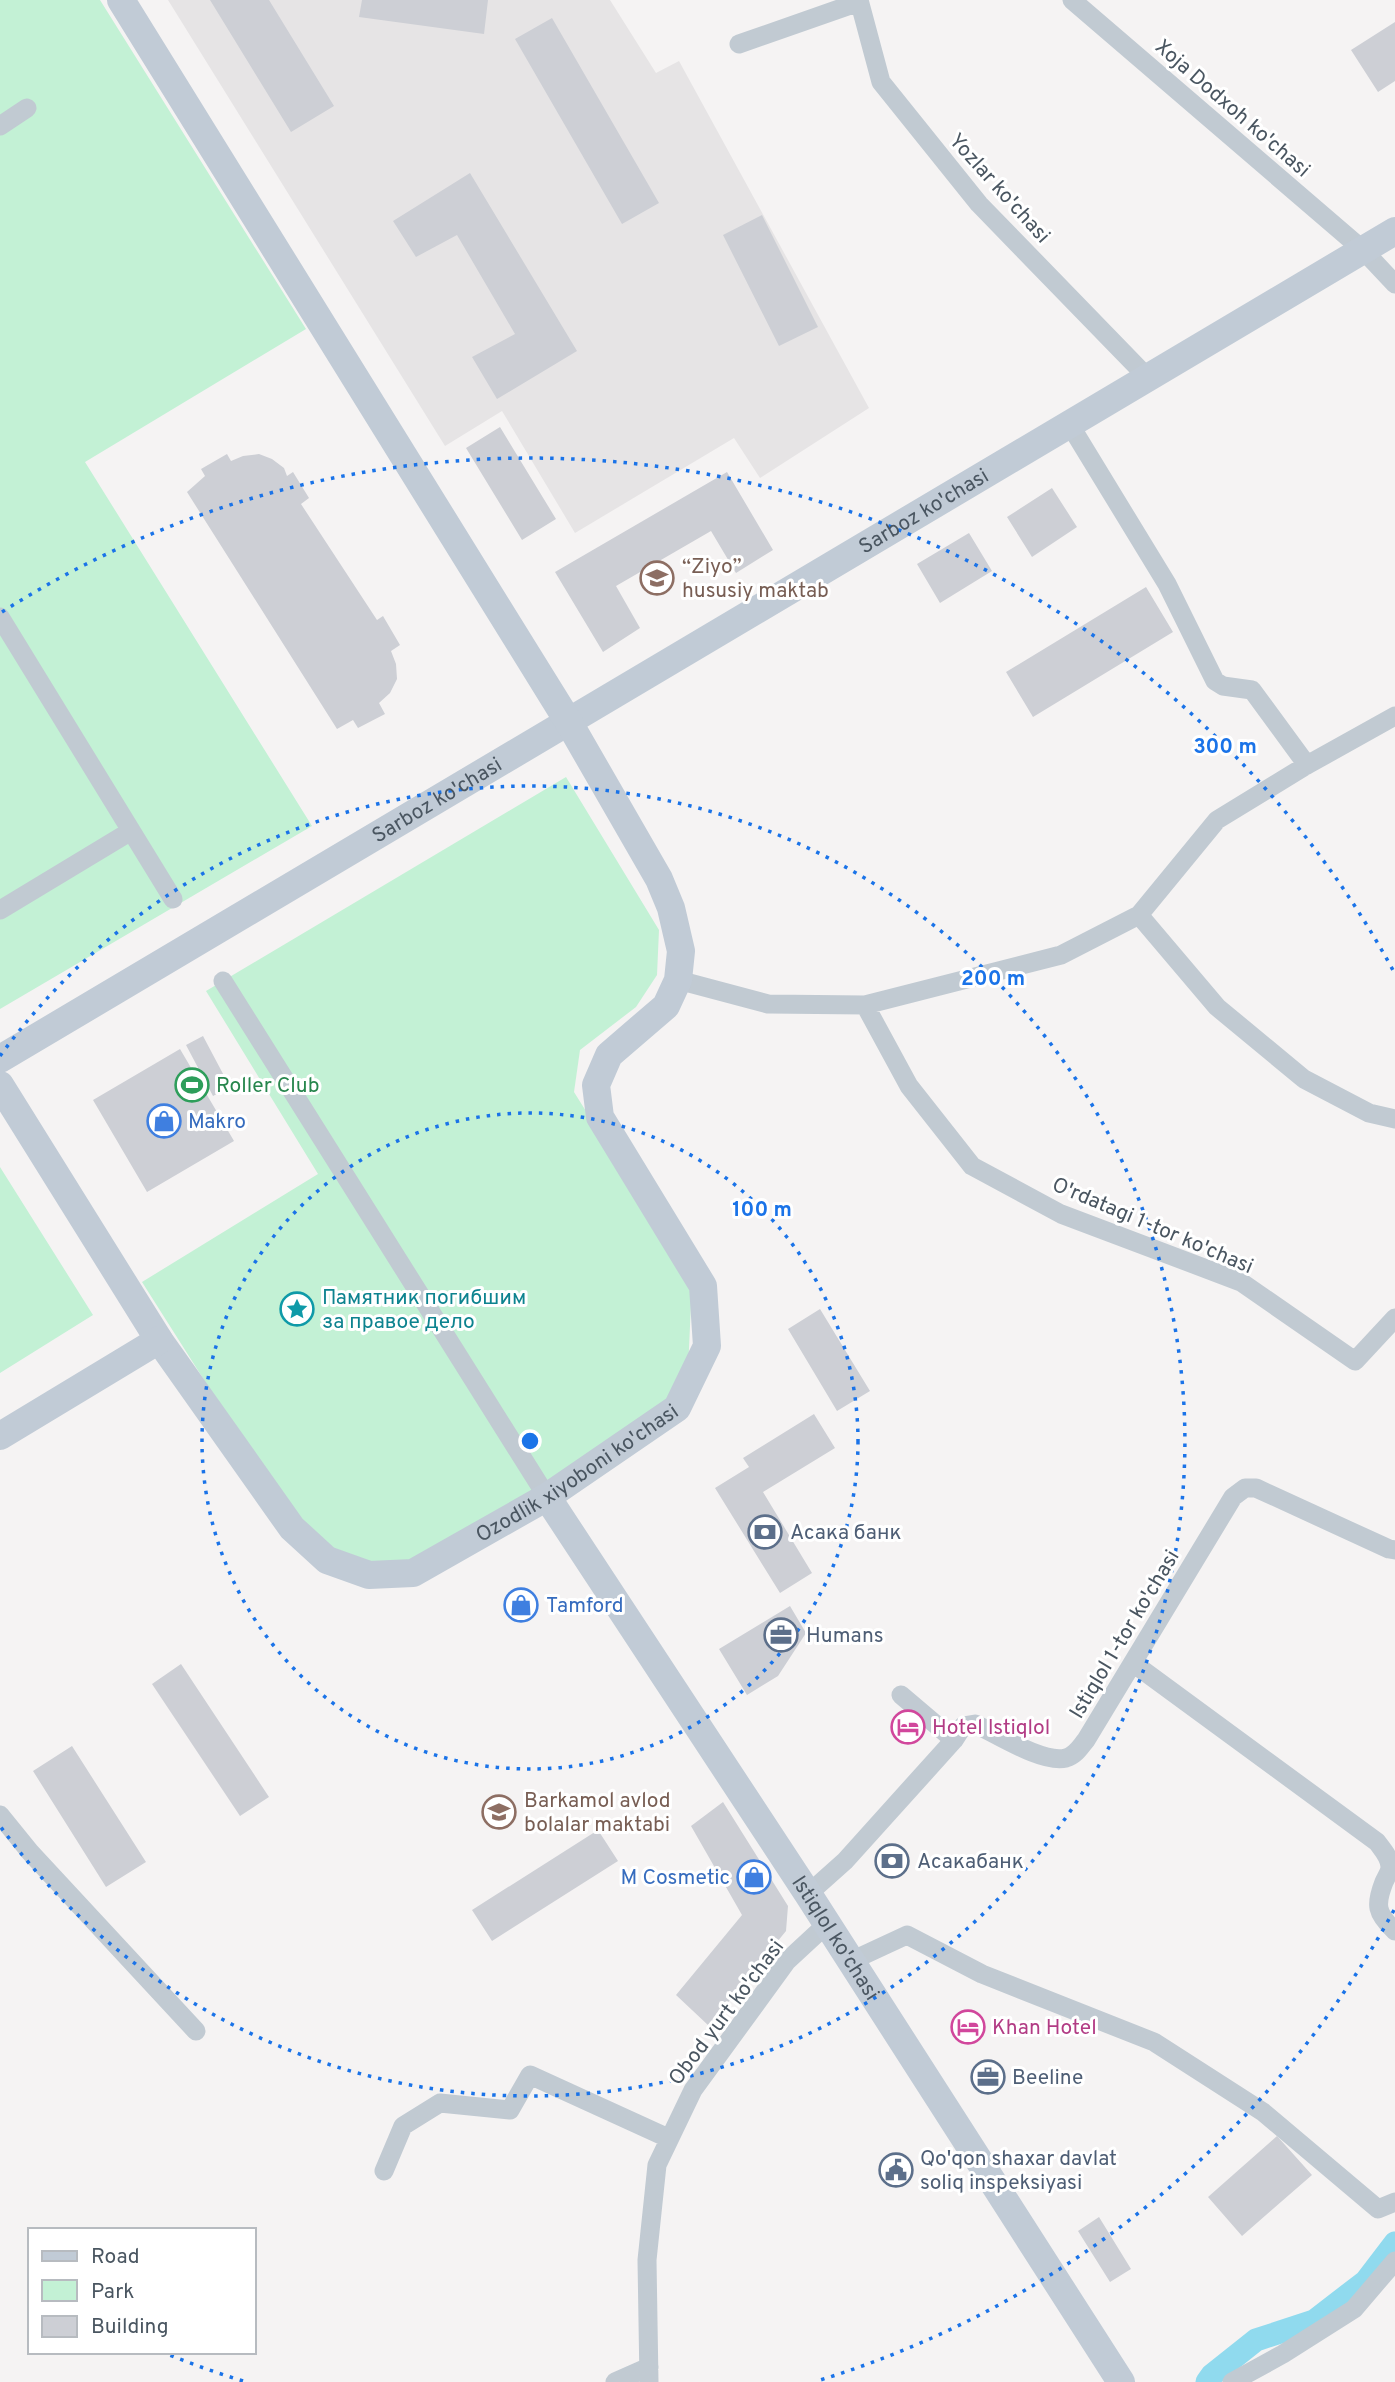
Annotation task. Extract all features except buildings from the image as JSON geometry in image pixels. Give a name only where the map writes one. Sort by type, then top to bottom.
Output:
[{"type":"main road","name":"Ozodlik xiyoboni ko'chasi","points":[[0,1085],[159,1340],[292,1528],[327,1560],[369,1575],[413,1573],[547,1497],[677,1408],[707,1346],[703,1286],[600,1117],[596,1085],[609,1055],[666,1006],[678,980],[681,951],[671,908],[663,889],[568,721],[121,0]]},
{"type":"main road","name":"Sarboz ko'chasi","points":[[0,1059],[1150,379],[1395,231]]},
{"type":"main road","points":[[0,1436],[159,1340]]},
{"type":"main road","name":"Istiqlol ko'chasi","points":[[547,1497],[808,1894],[1121,2382]]},
{"type":"street","name":"Xoja Dodxoh ko'chasi","points":[[1072,0],[1363,250],[1395,284]]},
{"type":"street","points":[[739,44],[859,1]]},
{"type":"street","name":"Yozlar ko'chasi","points":[[859,1],[881,82],[979,204],[1150,379]]},
{"type":"street","points":[[0,126],[27,108]]},
{"type":"street","points":[[1070,425],[1167,583],[1215,681],[1223,686],[1252,690],[1307,765]]},
{"type":"street","points":[[0,617],[173,899]]},
{"type":"street","points":[[678,980],[768,1004],[865,1005],[1062,955],[1139,915],[1217,820],[1395,716]]},
{"type":"street","points":[[0,910],[131,831]]},
{"type":"street","points":[[1139,915],[1217,1007],[1304,1079],[1369,1113],[1395,1119]]},
{"type":"street","points":[[223,981],[547,1497]]},
{"type":"street","name":"O'rdatagi 1-tor ko'chasi","points":[[865,1005],[909,1086],[972,1166],[1060,1214],[1241,1282],[1355,1361],[1395,1318]]},
{"type":"street","name":"Istiqlol 1-tor ko'chasi","points":[[808,1894],[845,1861],[954,1740],[963,1726],[975,1724],[1047,1759],[1065,1758],[1077,1752],[1233,1497],[1245,1488],[1256,1488],[1395,1550]]},
{"type":"street","points":[[1133,1663],[1377,1842],[1386,1854],[1390,1868],[1378,1898],[1379,1910],[1395,1931]]},
{"type":"street","points":[[901,1695],[954,1740]]},
{"type":"street","points":[[0,1815],[30,1852],[196,2031]]},
{"type":"street","name":"Obod yurt ko'chasi","points":[[649,2375],[647,2260],[657,2165],[693,2090],[787,1961],[827,1924]]},
{"type":"street","points":[[851,1961],[907,1935],[982,1974],[1154,2042],[1263,2112],[1378,2209],[1395,2202]]},
{"type":"street","points":[[384,2171],[403,2126],[440,2103],[510,2110],[530,2075],[668,2138]]},
{"type":"street","points":[[1233,2382],[1354,2309],[1395,2261]]},
{"type":"street","points":[[615,2382],[649,2375]]},
{"type":"shaded area","points":[[168,0],[610,0],[656,73],[679,61],[869,408],[760,478],[734,438],[575,533],[502,411],[445,446]]},
{"type":"green space","points":[[0,0],[100,0],[306,329],[85,462],[312,826],[0,1009]]},
{"type":"green space","points":[[566,777],[659,930],[657,975],[636,1007],[580,1050],[574,1092],[692,1281],[688,1371],[640,1437],[414,1564],[355,1565],[292,1519],[142,1282],[318,1174],[206,991]]},
{"type":"green space","points":[[0,1167],[93,1315],[0,1373]]},
{"type":"waterway","points":[[1207,2382],[1256,2340],[1314,2321],[1366,2281],[1395,2243]]},
{"type":"place","name":"“Ziyo” hususiy maktab","points":[[657,578]]},
{"type":"place","name":"Roller Club","points":[[192,1085]]},
{"type":"place","name":"Makro","points":[[164,1121]]},
{"type":"place","name":"Памятник погибшим за правое дело","points":[[297,1309]]},
{"type":"place","name":"Асака банк","points":[[765,1532]]},
{"type":"place","name":"Tamford","points":[[521,1605]]},
{"type":"place","name":"Humans","points":[[781,1635]]},
{"type":"place","name":"Hotel Istiqlol","points":[[908,1727]]},
{"type":"place","name":"Barkamol avlod bolalar maktabi","points":[[499,1812]]},
{"type":"place","name":"Асакабанк","points":[[892,1861]]},
{"type":"place","name":"M Cosmetic","points":[[754,1877]]},
{"type":"place","name":"Khan Hotel","points":[[968,2027]]},
{"type":"place","name":"Beeline","points":[[988,2077]]},
{"type":"place","name":"Qo'qon shaxar davlat soliq inspeksiyasi","points":[[896,2170]]}]
